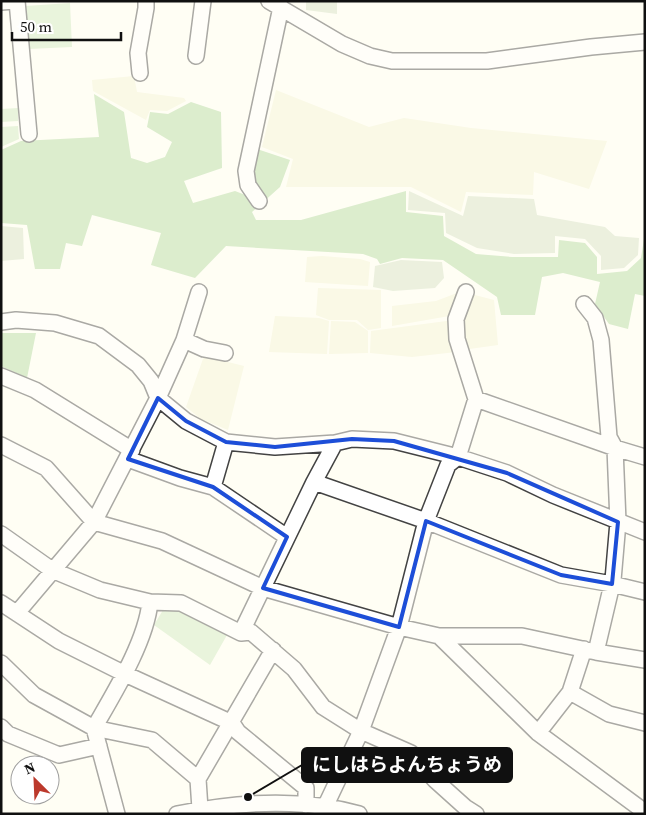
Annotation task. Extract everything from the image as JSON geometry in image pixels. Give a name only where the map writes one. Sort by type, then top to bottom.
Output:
[{"type":"street","points":[[1,2],[16,1],[29,134]]},
{"type":"street","points":[[140,73],[138,53],[146,1]]},
{"type":"street","points":[[196,56],[204,1]]},
{"type":"street","points":[[259,201],[248,185],[246,171],[275,4],[342,44],[370,56],[392,61],[487,61],[645,42]]},
{"type":"street","points":[[17,613],[94,522],[158,398],[184,340],[199,292]]},
{"type":"street","points":[[325,807],[361,731],[399,626],[426,521],[448,464],[458,457],[476,399],[457,340],[456,319],[466,292]]},
{"type":"street","points":[[538,733],[570,692],[590,651],[612,584],[618,522],[615,448],[609,437],[601,340],[595,318],[584,304]]},
{"type":"street","points":[[1,322],[16,320],[56,323],[98,336],[138,365],[151,381],[158,398],[186,421],[226,442],[275,447],[335,443],[352,439],[394,441],[458,457],[507,473],[552,495],[645,532]]},
{"type":"street","points":[[184,340],[204,349],[225,353]]},
{"type":"street","points":[[1,376],[35,390],[130,454],[180,478],[213,487],[287,537]]},
{"type":"street","points":[[476,399],[645,457]]},
{"type":"street","points":[[213,487],[226,442]]},
{"type":"street","points":[[241,633],[314,482],[335,443]]},
{"type":"street","points":[[1,445],[46,468],[94,522],[162,541],[263,588],[439,636],[522,636],[590,651],[645,660]]},
{"type":"street","points":[[314,482],[426,521],[561,575],[645,592]]},
{"type":"street","points":[[1,534],[52,570],[100,590],[150,602],[181,603],[241,633],[251,632],[294,669],[323,707],[361,731],[411,753],[435,780],[476,814]]},
{"type":"street","points":[[118,814],[94,728],[125,674],[148,616],[150,602]]},
{"type":"street","points":[[1,603],[59,641],[125,674],[232,723],[238,732],[306,788],[306,805]]},
{"type":"street","points":[[439,636],[538,733],[645,812]]},
{"type":"street","points":[[200,809],[198,779],[273,650]]},
{"type":"street","points":[[1,663],[34,695],[94,728],[152,740],[198,779]]},
{"type":"street","points":[[570,692],[609,714],[645,723]]},
{"type":"street","points":[[1,727],[8,734],[59,755],[99,746]]},
{"type":"street","points":[[177,814],[200,809],[252,803],[289,809],[306,805],[359,814]]},
{"type":"highlighted area","points":[[158,398],[186,421],[226,442],[275,447],[352,439],[394,441],[507,473],[618,522],[612,584],[561,575],[426,521],[399,627],[263,588],[287,537],[213,487],[128,459]]},
{"type":"green space","points":[[306,1],[337,1],[337,14],[306,10]]},
{"type":"green space","points":[[70,3],[72,47],[29,49],[25,6]]},
{"type":"green space","points":[[134,76],[137,92],[184,98],[186,101],[167,111],[150,110],[146,120],[93,91],[92,80]]},
{"type":"green space","points":[[276,90],[369,127],[404,118],[471,128],[607,141],[589,189],[534,172],[533,195],[466,192],[461,212],[411,187],[286,187],[293,159],[262,147]]},
{"type":"green space","points":[[94,94],[124,112],[131,158],[147,163],[165,157],[172,142],[147,127],[150,112],[168,114],[191,102],[221,112],[222,168],[184,181],[193,203],[235,191],[248,196],[257,149],[290,160],[280,187],[252,212],[256,220],[301,220],[406,191],[406,212],[443,216],[444,236],[476,254],[512,257],[558,257],[559,240],[585,243],[597,257],[597,274],[627,271],[641,258],[644,239],[645,296],[635,294],[628,329],[609,324],[595,304],[600,282],[563,273],[542,277],[535,315],[501,315],[497,297],[443,260],[402,258],[380,264],[377,259],[363,254],[226,246],[195,278],[151,265],[161,233],[92,215],[82,246],[66,243],[60,269],[35,269],[27,225],[1,223],[1,150],[21,141],[99,137]]},
{"type":"green space","points":[[18,108],[18,121],[1,122],[1,109]]},
{"type":"green space","points":[[18,126],[19,139],[1,147],[1,127]]},
{"type":"green space","points":[[409,191],[463,216],[468,196],[534,199],[537,215],[605,227],[615,236],[639,238],[638,255],[624,268],[601,270],[601,256],[585,239],[555,236],[555,253],[514,254],[477,248],[446,233],[445,213],[408,210]]},
{"type":"green space","points":[[1,226],[23,228],[24,259],[1,261]]},
{"type":"green space","points":[[322,256],[360,259],[370,262],[368,286],[305,282],[307,257]]},
{"type":"green space","points":[[401,260],[442,262],[444,278],[435,288],[393,291],[373,287],[375,266]]},
{"type":"green space","points":[[318,288],[381,290],[381,328],[368,330],[357,320],[329,320],[316,315]]},
{"type":"green space","points":[[465,290],[455,315],[392,326],[392,306],[436,301]]},
{"type":"green space","points":[[467,293],[494,300],[498,345],[462,350],[457,316]]},
{"type":"green space","points":[[275,316],[319,318],[329,321],[327,354],[269,352]]},
{"type":"green space","points":[[454,320],[456,352],[412,357],[370,353],[371,331]]},
{"type":"green space","points":[[331,321],[355,322],[368,331],[368,353],[329,354]]},
{"type":"green space","points":[[1,333],[36,333],[27,378],[1,366]]},
{"type":"green space","points":[[204,356],[244,366],[228,430],[201,419],[186,407]]},
{"type":"green space","points":[[180,606],[227,635],[210,665],[154,625],[163,610]]},
{"type":"place","name":"にしはらよんちょうめ","points":[[248,797]]}]
